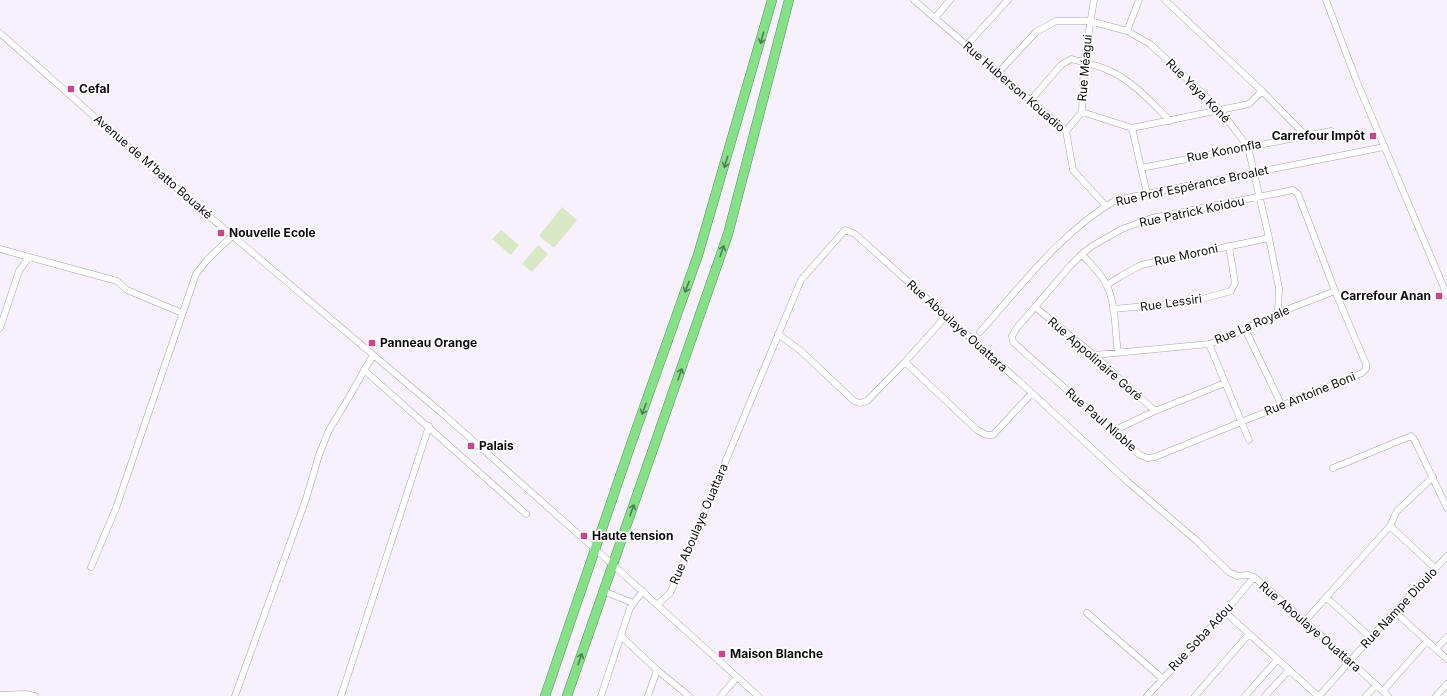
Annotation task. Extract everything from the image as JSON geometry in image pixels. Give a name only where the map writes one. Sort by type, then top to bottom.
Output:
[{"type":"highway","points":[[545,696],[698,256],[772,0]]},
{"type":"highway","points":[[567,696],[728,234],[789,0]]},
{"type":"street","name":"Rue Huberson Kouadio","points":[[914,0],[1066,131],[1072,170],[1106,206]]},
{"type":"street","points":[[935,18],[950,0]]},
{"type":"street","points":[[966,46],[1008,0]]},
{"type":"street","name":"Rue Méagui","points":[[1066,131],[1082,112],[1084,62],[1094,0]]},
{"type":"street","points":[[1127,32],[1139,0]]},
{"type":"street","points":[[1165,0],[1262,91],[1306,136]]},
{"type":"street","points":[[1326,0],[1357,82],[1384,147],[1444,281],[1447,295]]},
{"type":"street","name":"Rue Yaya Koné","points":[[998,73],[1036,32],[1056,20],[1090,21],[1127,32],[1150,44],[1220,110],[1248,147],[1255,173],[1279,288],[1278,313]]},
{"type":"street","name":"Avenue de M'batto Bouaké","points":[[0,33],[150,166],[443,414],[643,591],[758,696]]},
{"type":"street","points":[[1030,101],[1061,65],[1071,60],[1084,62],[1110,71],[1125,80],[1170,121]]},
{"type":"street","points":[[1082,112],[1132,128],[1249,104],[1262,91]]},
{"type":"street","points":[[1132,128],[1147,194]]},
{"type":"street","name":"Rue Kononfla","points":[[1141,168],[1331,131]]},
{"type":"street","name":"Rue Prof Espérance Broalet","points":[[980,332],[1064,239],[1098,211],[1116,200],[1384,147]]},
{"type":"street","name":"Rue Antoine Boni","points":[[1241,422],[1362,373],[1366,369],[1366,364],[1335,291],[1298,194],[1293,190],[1260,197]]},
{"type":"street","name":"Rue Patrick Koidou","points":[[1035,307],[1082,254],[1092,246],[1122,229],[1152,218],[1260,197]]},
{"type":"street","name":"Rue Aboulaye Ouattara","points":[[657,605],[670,593],[677,578],[801,280],[845,230],[856,234],[1128,482],[1197,541],[1229,572],[1237,576],[1248,575],[1254,578],[1305,621],[1386,694]]},
{"type":"street","points":[[91,567],[116,508],[196,274],[207,260],[232,236]]},
{"type":"street","name":"Rue Moroni","points":[[1107,285],[1141,265],[1269,238]]},
{"type":"street","name":"Rue Lessiri","points":[[1113,309],[1191,302],[1231,291],[1235,282],[1228,246]]},
{"type":"street","points":[[0,249],[117,282],[127,290],[182,313]]},
{"type":"street","points":[[1082,254],[1107,285],[1113,309],[1118,353]]},
{"type":"street","points":[[0,328],[19,271],[29,257]]},
{"type":"street","name":"Rue La Royale","points":[[1094,355],[1209,344],[1278,313],[1335,291]]},
{"type":"street","name":"Rue Appolinaire Goré","points":[[1035,307],[1094,355],[1155,411]]},
{"type":"street","name":"Rue Paul Nioble","points":[[1035,307],[1016,329],[1012,336],[1013,342],[1140,455],[1148,458],[1155,457],[1241,422]]},
{"type":"street","points":[[778,334],[801,351],[854,401],[860,403],[867,400],[905,362],[946,316]]},
{"type":"street","points":[[1245,329],[1282,406]]},
{"type":"street","points":[[1209,344],[1249,440]]},
{"type":"street","points":[[235,696],[306,499],[319,454],[329,430],[373,355]]},
{"type":"street","points":[[905,362],[977,430],[987,435],[993,435],[1032,393]]},
{"type":"street","points":[[364,370],[429,426],[526,514]]},
{"type":"street","points":[[1113,431],[1155,411],[1224,383]]},
{"type":"street","points":[[341,696],[429,426]]},
{"type":"street","points":[[1333,468],[1411,436],[1414,439],[1447,508]]},
{"type":"street","points":[[1305,621],[1390,526],[1397,511],[1432,477]]},
{"type":"street","points":[[1390,526],[1435,568]]},
{"type":"street","name":"Rue Nampe Dioulo","points":[[1319,696],[1447,556]]},
{"type":"street","name":"Rue Soba Adou","points":[[1147,696],[1225,612],[1254,578]]},
{"type":"street","points":[[603,591],[633,603]]},
{"type":"street","points":[[601,696],[630,608],[643,591]]},
{"type":"street","points":[[1326,597],[1371,638]]},
{"type":"street","points":[[1225,612],[1319,696]]},
{"type":"street","points":[[1395,612],[1447,659]]},
{"type":"street","points":[[1087,614],[1163,679]]},
{"type":"street","points":[[1197,695],[1249,634]]},
{"type":"street","points":[[621,636],[657,670],[689,696]]},
{"type":"street","points":[[1436,649],[1447,637]]},
{"type":"street","points":[[1386,694],[1427,641]]},
{"type":"street","points":[[1244,696],[1278,660]]},
{"type":"street","points":[[648,696],[657,670]]},
{"type":"street","points":[[1265,696],[1289,670]]},
{"type":"street","points":[[721,696],[737,677]]},
{"type":"street","points":[[1436,696],[1447,684]]},
{"type":"street","points":[[1366,696],[1376,685]]},
{"type":"street","points":[[0,695],[25,694],[35,696]]},
{"type":"green space","points":[[562,207],[577,220],[554,248],[539,236]]},
{"type":"green space","points":[[501,230],[519,245],[511,255],[492,239]]},
{"type":"green space","points":[[538,245],[548,254],[532,272],[522,264]]},
{"type":"place","name":"Cefal","points":[[71,89]]},
{"type":"place","name":"Carrefour Impôt","points":[[1373,136]]},
{"type":"place","name":"Nouvelle Ecole","points":[[221,233]]},
{"type":"place","name":"Carrefour Anan","points":[[1439,296]]},
{"type":"place","name":"Panneau Orange","points":[[372,343]]},
{"type":"place","name":"Palais","points":[[471,446]]},
{"type":"place","name":"Haute tension","points":[[584,536]]},
{"type":"place","name":"Maison Blanche","points":[[722,654]]}]
